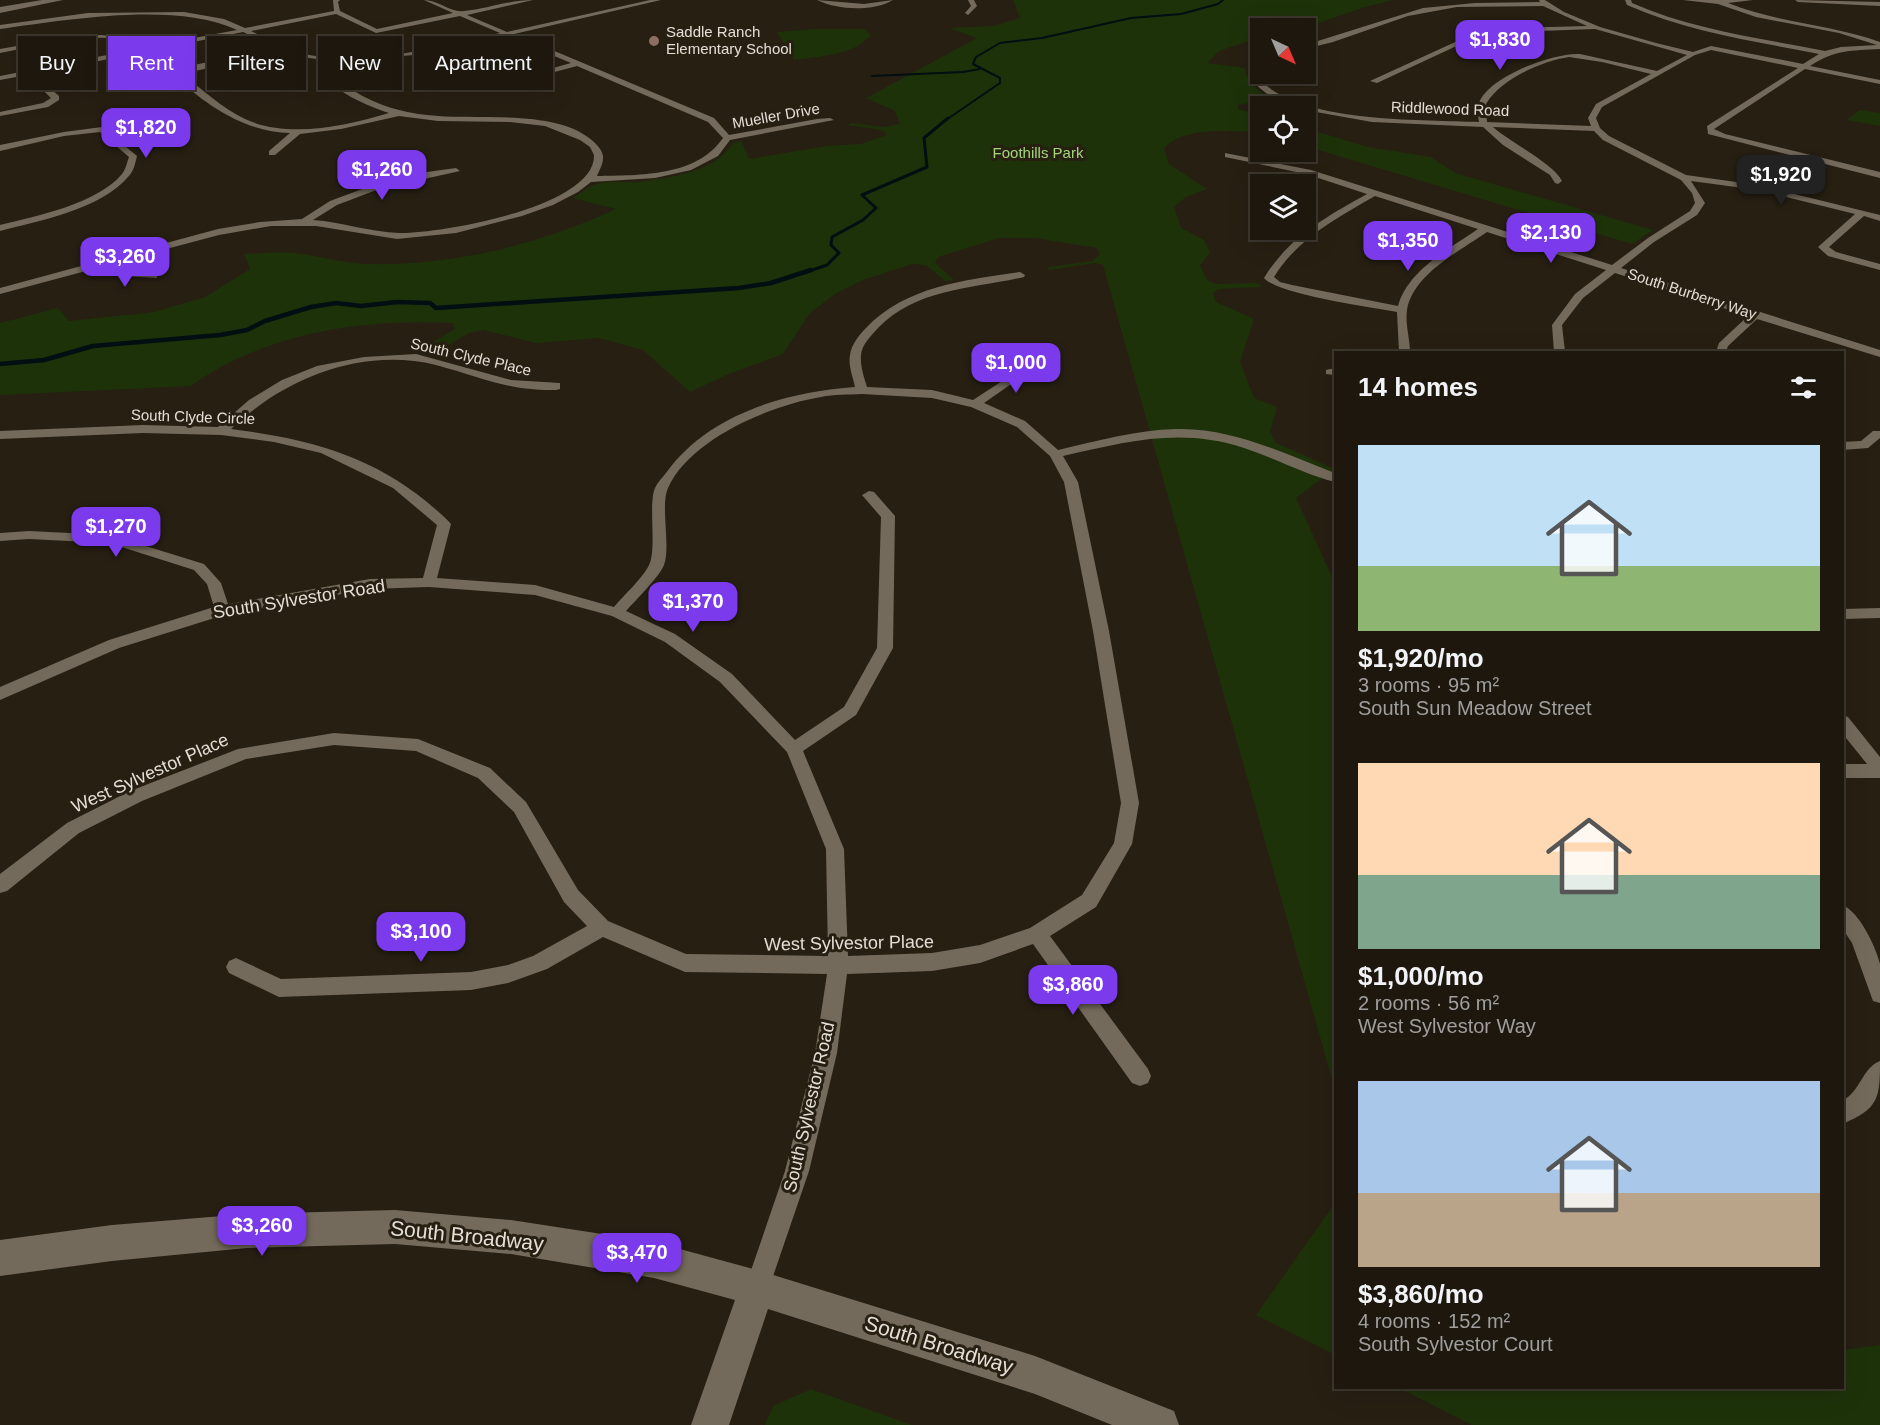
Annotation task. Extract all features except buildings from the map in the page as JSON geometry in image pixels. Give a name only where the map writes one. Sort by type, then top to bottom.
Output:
[{"type":"main road","points":[[0,10],[58,0]]},
{"type":"main road","name":"South Broadway","points":[[0,1258],[112,1243],[236,1232],[395,1227],[511,1237],[654,1260],[757,1288],[1035,1375],[1160,1425]]},
{"type":"main road","points":[[710,1425],[757,1288]]},
{"type":"street","points":[[337,0],[334,2],[337,12]]},
{"type":"street","points":[[0,291],[247,226],[304,222],[409,236],[482,225],[540,207],[570,193],[591,179],[629,178],[684,168],[717,153],[727,138],[711,120],[427,0]]},
{"type":"street","points":[[195,40],[337,12],[376,31],[530,0]]},
{"type":"street","points":[[496,36],[658,0]]},
{"type":"street","points":[[820,0],[863,8],[890,0]]},
{"type":"street","points":[[968,13],[974,6],[971,0]]},
{"type":"street","points":[[1628,0],[1629,4],[1663,19],[1825,54]]},
{"type":"street","points":[[1686,0],[1719,2],[1750,0]]},
{"type":"street","points":[[1798,0],[1880,4]]},
{"type":"street","points":[[1316,45],[1404,14],[1461,2],[1543,2],[1567,17],[1593,28],[1693,54]]},
{"type":"street","points":[[1719,2],[1743,12],[1840,30],[1880,45]]},
{"type":"street","points":[[1850,4],[1870,11]]},
{"type":"street","points":[[0,27],[68,17],[154,13],[203,16],[257,36]]},
{"type":"street","points":[[1374,81],[1477,34],[1510,30],[1593,28]]},
{"type":"street","points":[[0,51],[41,43],[96,37],[108,38]]},
{"type":"street","points":[[1880,45],[1841,49],[1825,54],[1710,128],[1711,132],[1880,174]]},
{"type":"street","points":[[1880,82],[1711,48],[1693,54],[1599,106],[1592,118],[1596,129],[1606,138],[1684,178],[1716,179],[1755,185],[1880,218]]},
{"type":"street","points":[[1558,181],[1554,173],[1506,143],[1483,123],[1482,104],[1491,90],[1561,56],[1578,56],[1656,74]]},
{"type":"street","points":[[553,70],[580,63]]},
{"type":"street","points":[[207,65],[182,70],[177,74],[242,120],[270,129],[299,130],[351,125],[399,113]]},
{"type":"street","points":[[0,78],[18,74]]},
{"type":"street","points":[[1258,84],[1274,96]]},
{"type":"street","points":[[0,114],[45,105],[56,98],[47,90]]},
{"type":"street","points":[[346,90],[368,103],[399,113],[437,119],[524,120],[552,124],[587,140],[597,149],[599,161],[591,179]]},
{"type":"street","name":"Riddlewood Road","points":[[1316,110],[1372,120],[1596,129]]},
{"type":"street","name":"Mueller Drive","points":[[727,138],[759,135],[806,123],[830,120]]},
{"type":"street","points":[[0,148],[64,134],[102,129],[133,156],[124,176],[92,197],[33,219],[0,228]]},
{"type":"street","points":[[272,153],[299,130]]},
{"type":"street","name":"South Burberry Way","points":[[1228,154],[1308,172],[1880,354]]},
{"type":"street","points":[[304,222],[311,214],[346,197],[438,171],[456,171]]},
{"type":"street","points":[[1559,351],[1557,325],[1579,296],[1613,268],[1694,213],[1700,203],[1684,178]]},
{"type":"street","points":[[1316,225],[1374,193]]},
{"type":"street","points":[[1862,213],[1823,246],[1832,254],[1880,267]]},
{"type":"street","points":[[1405,351],[1402,310],[1406,295],[1431,267],[1485,229]]},
{"type":"street","points":[[1299,240],[1276,265],[1269,278],[1276,284],[1402,310]]},
{"type":"street","points":[[115,261],[129,274],[153,276]]},
{"type":"street","points":[[862,390],[855,356],[861,342],[874,325],[898,305],[937,292],[1020,274]]},
{"type":"street","points":[[1720,351],[1723,345],[1756,314]]},
{"type":"street","name":"South Clyde Place","points":[[220,431],[255,400],[285,381],[321,367],[354,361],[398,356],[423,359],[525,386],[556,386]]},
{"type":"street","points":[[975,404],[1039,360]]},
{"type":"street","name":"West Sylvestor Place","points":[[0,885],[74,828],[136,796],[244,753],[334,739],[418,745],[484,774],[520,807],[571,896],[601,927],[685,963],[838,965],[932,963],[980,954],[1037,934],[1089,901],[1123,844],[1130,803],[1101,631],[1071,482],[1055,454],[1021,424],[975,404],[932,394],[862,390],[821,393],[781,403],[741,419],[704,440],[689,454],[661,489],[657,565],[617,613]]},
{"type":"street","name":"South Clyde Circle","points":[[0,435],[143,429],[220,431],[274,438],[325,450],[398,484],[444,524],[429,582]]},
{"type":"street","points":[[1055,454],[1155,433],[1180,432],[1256,446],[1334,478]]},
{"type":"street","points":[[1844,446],[1864,445],[1877,434]]},
{"type":"street","points":[[794,749],[850,711],[885,648],[888,516],[869,495]]},
{"type":"street","points":[[0,537],[28,535],[110,539],[199,567],[214,583],[222,609]]},
{"type":"street","name":"South Sylvestor Road","points":[[0,694],[114,644],[222,609],[370,584],[429,582],[535,590],[617,613],[670,638],[726,678],[794,749],[835,849],[838,965],[826,1053],[797,1171],[757,1288]]},
{"type":"street","points":[[1844,614],[1880,613]]},
{"type":"street","points":[[1844,724],[1880,770]]},
{"type":"street","points":[[1844,771],[1880,770]]},
{"type":"street","points":[[1844,916],[1861,939],[1880,994]]},
{"type":"street","points":[[236,967],[279,988],[471,981],[502,977],[560,955],[601,927]]},
{"type":"street","points":[[1037,934],[1140,1076]]},
{"type":"street","points":[[1844,1112],[1862,1103],[1880,1071]]},
{"type":"green space","name":"Foothills Park","points":[[1013,0],[1393,0],[1316,24],[1316,18],[1250,18],[1250,41],[1218,52],[1207,63],[1245,68],[1250,84],[1266,96],[1250,96],[1250,103],[1238,105],[1238,109],[1250,112],[1250,132],[1197,133],[1174,141],[1164,148],[1169,164],[1207,189],[1186,197],[1174,207],[1181,228],[1204,240],[1210,253],[1200,265],[1207,280],[1216,284],[1258,283],[1262,287],[1218,289],[1213,293],[1216,302],[1254,319],[1240,362],[1254,398],[1277,407],[1270,432],[1276,443],[1334,469],[1296,498],[1334,581],[1334,1086],[1103,265],[1095,263],[1049,270],[1048,267],[1092,261],[1100,254],[1097,248],[1035,238],[999,238],[938,257],[935,263],[954,280],[945,281],[926,265],[912,264],[863,280],[835,294],[810,313],[783,354],[731,373],[690,392],[643,350],[599,338],[536,343],[484,330],[469,333],[435,353],[421,350],[455,329],[453,323],[419,322],[350,327],[283,341],[220,368],[191,386],[0,395],[0,323],[58,308],[69,321],[154,312],[205,297],[250,269],[244,254],[288,252],[367,264],[399,264],[494,251],[556,233],[616,209],[573,198],[594,185],[607,182],[650,180],[691,172],[715,161],[733,143],[741,141],[749,159],[827,146],[861,144],[887,135],[882,130],[847,125],[851,123],[885,127],[900,124],[895,111],[866,98],[977,38],[949,28],[994,26],[1020,18]]},
{"type":"green space","points":[[864,29],[871,35],[864,42],[846,51],[794,60],[777,32]]},
{"type":"green space","points":[[1859,110],[1880,113],[1880,126],[1847,120]]},
{"type":"green space","points":[[1316,131],[1368,147],[1431,157],[1455,173],[1653,230],[1632,244],[1316,149]]},
{"type":"green space","points":[[1334,1204],[1334,1354],[1256,1315]]},
{"type":"green space","points":[[1880,1345],[1880,1425],[1472,1425],[1401,1389],[1844,1389],[1844,1350]]},
{"type":"green space","points":[[811,1389],[912,1425],[765,1425],[773,1406]]},
{"type":"waterway","points":[[946,120],[1000,83],[1000,78],[973,64],[976,57],[1000,43],[1042,38],[1131,18],[1181,14],[1218,4],[1223,0]]},
{"type":"waterway","points":[[872,76],[963,72],[980,69]]},
{"type":"waterway","points":[[806,272],[827,265],[839,253],[831,245],[832,237],[863,220],[876,208],[862,195],[927,167],[924,138],[948,118]]},
{"type":"waterway","points":[[0,364],[44,360],[93,346],[220,335],[247,330],[265,321],[311,307],[336,303],[361,306],[397,302],[430,303],[436,308],[739,288],[771,283],[811,270]]},
{"type":"place","name":"Saddle Ranch Elementary School","points":[[654,41]]}]
